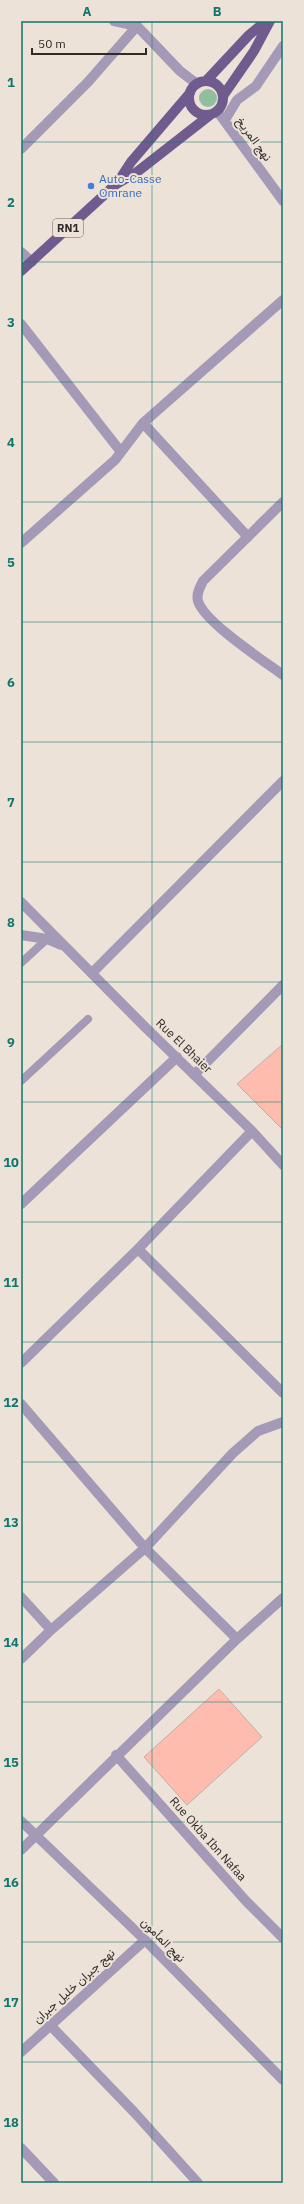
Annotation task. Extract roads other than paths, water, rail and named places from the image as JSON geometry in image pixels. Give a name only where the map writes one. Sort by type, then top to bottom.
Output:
[{"type":"main road","name":"RN1","points":[[115,185],[131,162],[190,93],[266,21]]},
{"type":"main road","points":[[190,93],[190,104],[196,112],[205,116],[214,113],[221,107],[223,96],[254,51],[270,21]]},
{"type":"main road","points":[[201,83],[216,84],[223,96]]},
{"type":"main road","name":"RN1","points":[[21,271],[115,185],[137,172],[214,113]]},
{"type":"street","points":[[114,21],[136,26],[180,71],[201,83]]},
{"type":"street","points":[[21,149],[88,82],[136,26]]},
{"type":"street","points":[[225,120],[237,100],[256,86],[283,46]]},
{"type":"street","name":"نهج المريخ","points":[[214,113],[225,120],[283,201]]},
{"type":"street","points":[[21,252],[32,262]]},
{"type":"street","points":[[21,543],[114,460],[143,423],[283,300]]},
{"type":"street","points":[[21,324],[121,452]]},
{"type":"street","points":[[143,423],[248,537]]},
{"type":"street","points":[[283,502],[204,581],[199,589],[198,600],[201,608],[216,624],[283,676]]},
{"type":"street","points":[[92,973],[283,781]]},
{"type":"street","name":"Rue El Bhaier","points":[[21,902],[252,1131],[283,1165]]},
{"type":"street","points":[[21,936],[47,939],[66,947]]},
{"type":"street","points":[[194,1075],[283,985]]},
{"type":"street","points":[[21,1204],[177,1057]]},
{"type":"street","points":[[21,1363],[138,1249],[252,1131]]},
{"type":"street","points":[[138,1249],[283,1393]]},
{"type":"street","points":[[21,1404],[145,1548],[237,1639]]},
{"type":"street","points":[[21,1659],[50,1630],[145,1548],[233,1453],[258,1431],[283,1422]]},
{"type":"street","points":[[21,1597],[50,1630]]},
{"type":"street","points":[[21,1850],[116,1755],[237,1639],[283,1598]]},
{"type":"street","name":"Rue Okba Ibn Nafaa","points":[[116,1755],[246,1901],[283,1938]]},
{"type":"street","name":"نهج المأمون","points":[[21,1822],[145,1940],[283,2080]]},
{"type":"street","name":"نهج جبران خليل جبران","points":[[21,2052],[145,1940]]},
{"type":"street","points":[[50,2025],[134,2112],[196,2182]]},
{"type":"street","points":[[21,2148],[54,2183]]},
{"type":"lane","points":[[21,963],[47,939]]},
{"type":"lane","points":[[21,1081],[88,1019]]},
{"type":"place","name":"Auto-Casse Omrane","points":[[91,186]]}]
